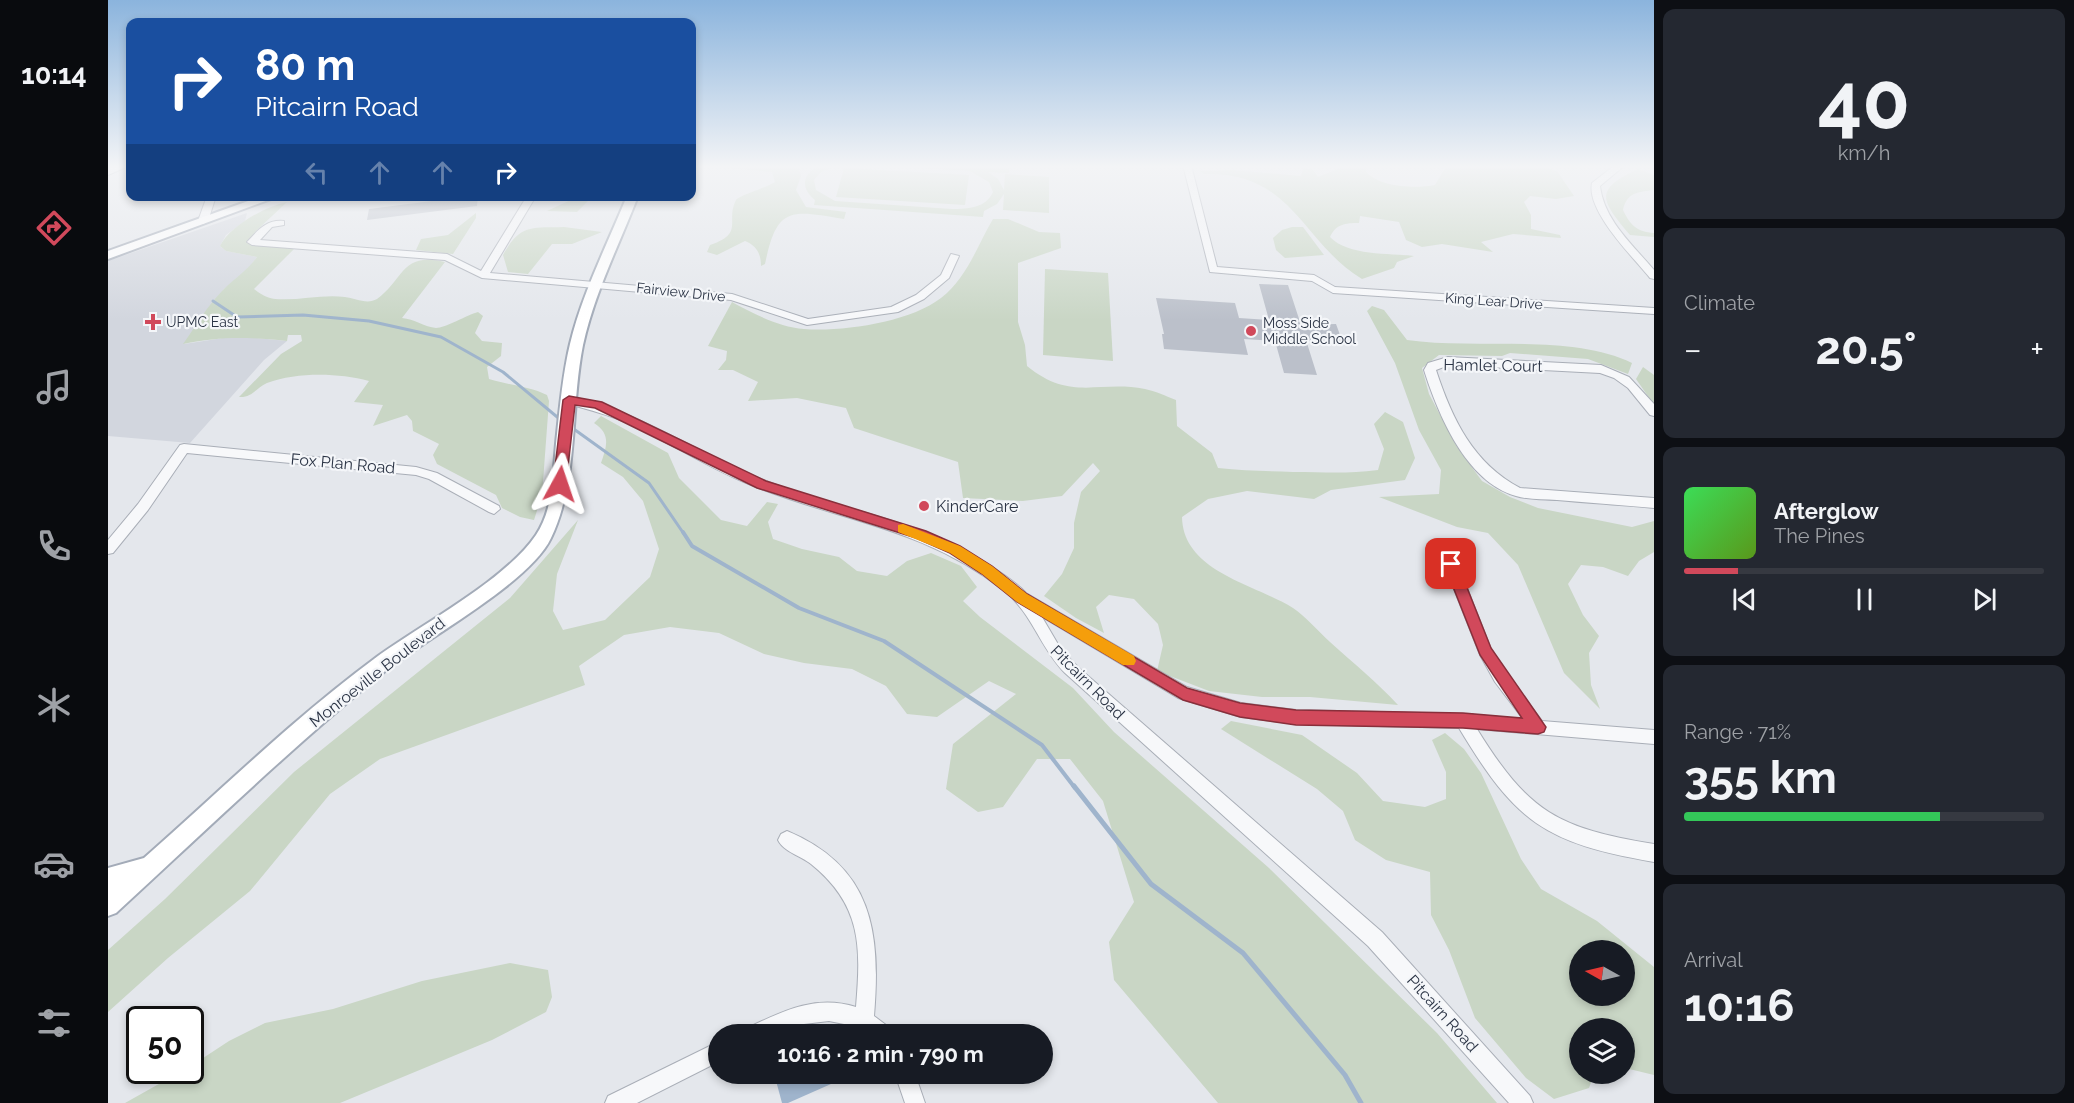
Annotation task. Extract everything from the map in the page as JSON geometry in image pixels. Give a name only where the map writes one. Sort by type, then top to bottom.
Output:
[{"type":"main road","points":[[108,255],[216,216]]},
{"type":"main road","name":"Monroeville Boulevard","points":[[108,905],[349,690],[500,581],[533,551],[543,538],[555,514],[576,347],[596,283],[624,216]]},
{"type":"main road","points":[[108,879],[151,867]]},
{"type":"street","points":[[203,221],[205,216]]},
{"type":"street","points":[[281,223],[269,225],[252,242],[447,257],[482,275],[489,268],[520,216]]},
{"type":"street","name":"King Lear Drive","points":[[1200,216],[1213,270],[1314,278],[1334,290],[1654,311]]},
{"type":"street","points":[[1607,216],[1654,276]]},
{"type":"street","name":"Fairview Drive","points":[[482,275],[596,283],[732,297],[807,321],[894,310],[920,297],[945,276],[954,256]]},
{"type":"street","name":"Hamlet Court","points":[[1654,412],[1634,385],[1612,372],[1601,369],[1449,361],[1432,366],[1430,370],[1460,439],[1479,467],[1502,485],[1518,492],[1654,503]]},
{"type":"street","name":"Pitcairn Road","points":[[569,400],[598,405],[761,485],[921,534],[955,550],[987,570],[1022,598],[1059,657],[1375,939],[1523,1103]]},
{"type":"street","name":"Fox Plan Road","points":[[108,549],[143,507],[184,448],[416,471],[433,476],[494,509]]},
{"type":"street","points":[[1451,564],[1485,651],[1500,677],[1538,727]]},
{"type":"street","points":[[1022,598],[1183,693],[1240,710],[1341,720],[1463,721],[1654,737]]},
{"type":"street","points":[[1463,721],[1500,781],[1537,816],[1558,830],[1584,840],[1654,853]]},
{"type":"street","points":[[787,840],[826,862],[854,897],[863,920],[868,946],[864,1020]]},
{"type":"street","points":[[777,1024],[791,1017],[819,1010],[842,1012],[869,1024]]},
{"type":"street","points":[[615,1103],[708,1057]]},
{"type":"street","points":[[908,1084],[915,1103]]},
{"type":"shaded area","name":"UPMC East","points":[[237,216],[246,216],[245,221],[226,235],[220,246],[226,251],[257,257],[246,272],[224,289],[184,344],[236,336],[287,341],[264,360],[190,443],[108,436],[108,261]]},
{"type":"green space","points":[[272,216],[247,243],[294,249],[254,289],[266,297],[284,299],[336,296],[373,301],[386,291],[411,264],[430,260],[445,262],[402,318],[436,328],[478,312],[483,316],[475,333],[482,341],[502,343],[501,356],[487,367],[489,379],[547,395],[549,401],[542,495],[534,520],[520,517],[502,508],[496,495],[437,464],[433,455],[439,444],[413,431],[412,421],[407,415],[373,426],[383,405],[354,402],[369,381],[344,376],[305,375],[267,383],[251,394],[239,397],[281,354],[302,341],[301,335],[288,335],[287,341],[235,338],[183,344],[217,296],[257,257],[226,251],[220,246],[231,231],[249,218]]},
{"type":"green space","points":[[472,216],[476,216],[453,254],[416,250],[421,239],[448,235]]},
{"type":"green space","points":[[732,216],[788,216],[775,231],[765,264],[761,266],[757,251],[753,245],[745,241],[717,255],[707,252],[710,245],[727,236],[732,226]]},
{"type":"green space","points":[[1298,216],[1360,216],[1359,223],[1342,225],[1335,229],[1330,237],[1347,248],[1358,251],[1414,256],[1397,262],[1394,268],[1362,279],[1341,264]]},
{"type":"green space","points":[[1363,216],[1531,216],[1531,229],[1560,235],[1561,238],[1513,234],[1481,242],[1493,252],[1442,244],[1422,247],[1406,240],[1399,222]]},
{"type":"green space","points":[[1616,216],[1626,216],[1635,227],[1654,233],[1654,237],[1630,235]]},
{"type":"green space","points":[[993,219],[1008,219],[1039,232],[1060,233],[1061,248],[1018,263],[1018,322],[1025,345],[1027,366],[1057,384],[1085,388],[1145,389],[1176,400],[1177,426],[1212,453],[1218,468],[1326,472],[1378,470],[1384,449],[1374,424],[1385,412],[1403,422],[1415,458],[1405,480],[1331,490],[1314,499],[1247,491],[1208,499],[1182,517],[1185,536],[1194,551],[1208,564],[1293,608],[1398,705],[1310,697],[1262,697],[1209,691],[1157,671],[1163,645],[1158,624],[1134,599],[1109,595],[1096,607],[1104,633],[1076,618],[1044,596],[1062,574],[1074,548],[1074,523],[1081,492],[1100,471],[1093,463],[1062,496],[1023,501],[963,498],[958,462],[854,428],[846,408],[797,398],[748,401],[758,382],[733,370],[718,370],[726,360],[727,351],[708,346],[732,302],[776,323],[804,329],[856,327],[894,319],[928,306],[950,290],[965,271]]},
{"type":"green space","points":[[564,227],[602,232],[572,244],[552,244],[528,274],[508,272],[503,255],[521,233],[535,228]]},
{"type":"green space","points":[[1303,227],[1324,255],[1285,258],[1276,250],[1273,238],[1282,230]]},
{"type":"green space","points":[[1045,269],[1108,273],[1113,361],[1043,355]]},
{"type":"green space","points":[[1372,306],[1384,310],[1407,340],[1462,344],[1552,345],[1608,354],[1632,363],[1628,374],[1588,359],[1510,353],[1502,356],[1439,355],[1422,368],[1429,394],[1457,447],[1482,481],[1510,497],[1538,508],[1632,527],[1654,521],[1654,552],[1639,561],[1628,576],[1603,567],[1581,565],[1568,584],[1583,615],[1599,636],[1589,653],[1591,685],[1600,709],[1564,673],[1518,565],[1488,533],[1457,527],[1379,497],[1439,494],[1441,470],[1419,430],[1395,363],[1367,311]]},
{"type":"green space","points":[[1643,367],[1654,375],[1654,405],[1636,379]]},
{"type":"green space","points":[[601,416],[668,453],[679,478],[721,520],[747,526],[767,502],[778,504],[768,522],[773,539],[802,549],[839,557],[857,571],[887,576],[907,561],[931,553],[961,566],[977,587],[963,601],[980,617],[1073,688],[1114,732],[1269,868],[1437,1033],[1497,1103],[1218,1103],[1114,980],[1109,942],[1134,902],[1103,801],[1070,759],[1037,759],[1003,807],[978,812],[946,789],[953,744],[1016,694],[989,681],[937,717],[907,714],[886,686],[852,669],[804,663],[764,654],[719,633],[670,627],[624,635],[579,666],[585,685],[380,759],[330,794],[250,891],[168,958],[108,1012],[108,950],[165,899],[294,772],[510,598],[578,520],[557,574],[553,611],[563,630],[605,620],[650,577],[659,549],[643,501],[623,477],[601,463],[606,441],[603,431],[594,423]]},
{"type":"green space","points":[[1231,721],[1302,735],[1357,773],[1383,801],[1425,807],[1446,799],[1446,772],[1432,740],[1445,733],[1464,749],[1481,773],[1521,859],[1541,889],[1597,921],[1621,940],[1569,940],[1569,1006],[1635,1006],[1635,952],[1654,967],[1654,1075],[1635,1070],[1635,1018],[1569,1018],[1569,1084],[1590,1084],[1589,1088],[1554,1099],[1526,1078],[1475,1018],[1449,950],[1431,915],[1430,872],[1386,860],[1355,840],[1343,811],[1317,789],[1221,729]]},
{"type":"green space","points":[[510,963],[548,970],[552,997],[546,1012],[492,1040],[340,1103],[125,1103],[159,1084],[204,1084],[204,1057],[229,1041],[265,1023],[333,1009],[422,981]]},
{"type":"water","points":[[777,1084],[831,1084],[788,1103],[782,1103]]},
{"type":"building","points":[[368,216],[395,216],[367,220]]},
{"type":"building","name":"Moss Side Middle School","points":[[1259,284],[1288,285],[1301,325],[1336,324],[1343,343],[1306,340],[1317,375],[1284,373],[1275,341],[1244,339],[1248,355],[1164,349],[1162,334],[1164,334],[1156,298],[1235,303],[1239,318],[1269,320]]},
{"type":"waterway","points":[[213,301],[237,317],[303,315],[369,321],[441,337],[503,372],[562,421]]},
{"type":"waterway","points":[[571,427],[649,483],[684,534]]},
{"type":"waterway","points":[[683,532],[692,546],[799,608],[884,641],[1042,745],[1075,788]]},
{"type":"waterway","points":[[1074,786],[1151,884],[1243,953],[1345,1075],[1361,1103]]},
{"type":"slow traffic","points":[[903,529],[921,534],[955,550],[987,570],[1022,598],[1129,661]]},
{"type":"place","name":"UPMC East","points":[[153,322]]},
{"type":"place","name":"Moss Side Middle School","points":[[1251,331]]},
{"type":"place","name":"KinderCare","points":[[924,506]]},
{"type":"route","points":[[560,484],[569,400],[598,405],[761,485],[921,534],[955,550],[987,570],[1022,598],[1183,693],[1240,710],[1296,717],[1341,720],[1463,721],[1538,727],[1500,677],[1485,651],[1451,564]]}]
